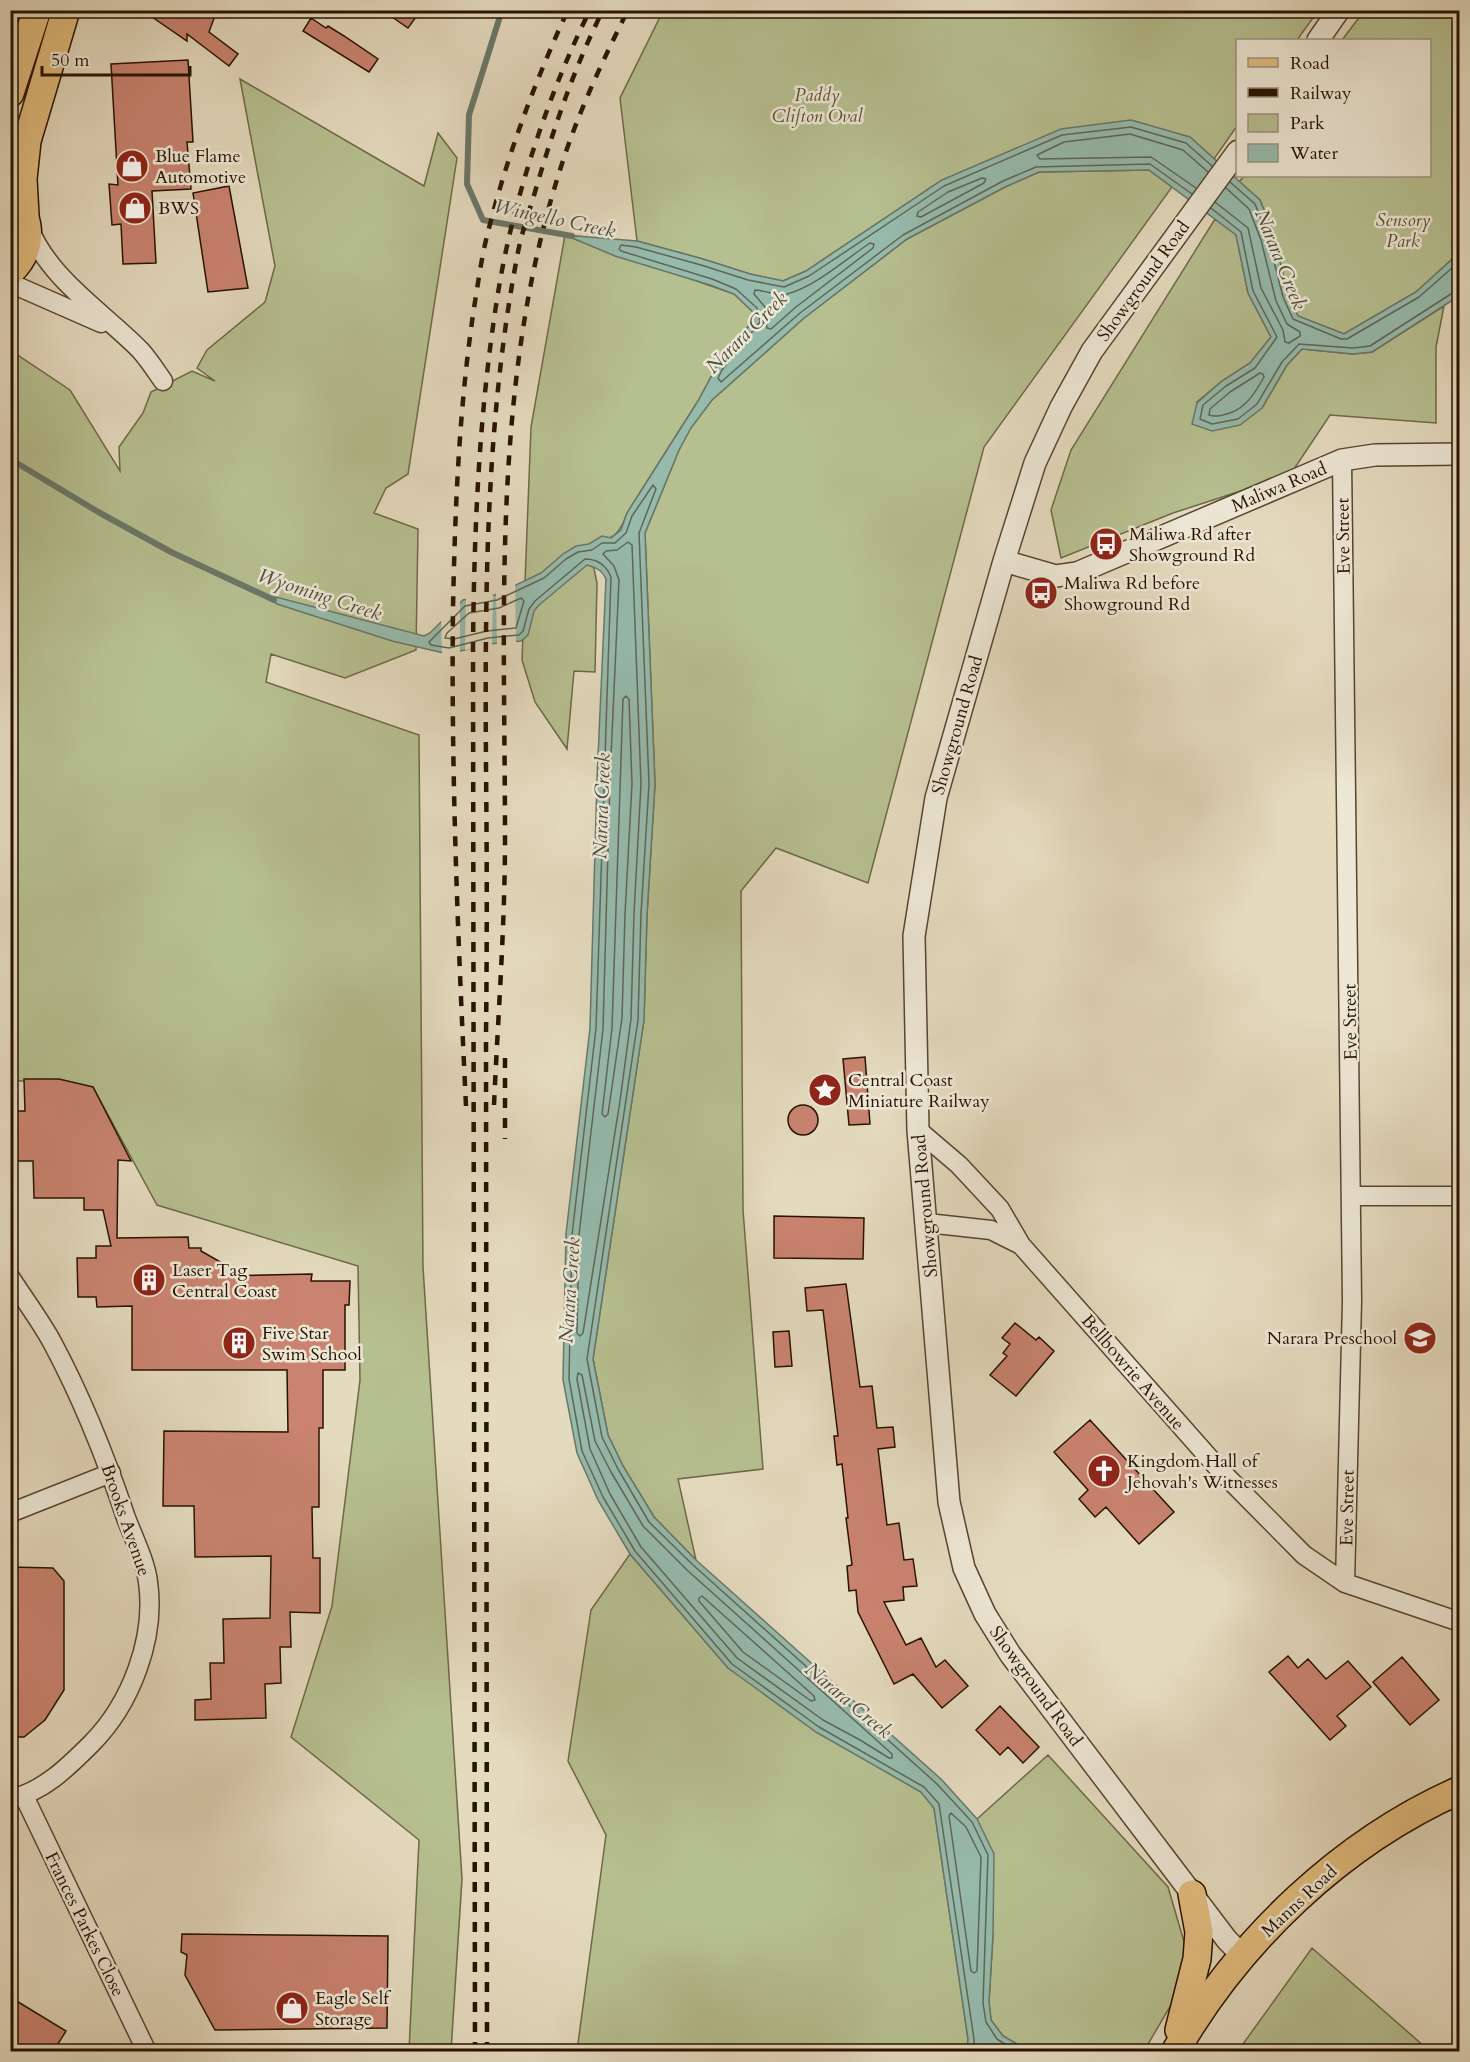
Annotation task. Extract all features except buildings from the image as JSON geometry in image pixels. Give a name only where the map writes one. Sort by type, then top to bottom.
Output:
[{"type":"main road","points":[[10,93],[37,10]]},
{"type":"main road","points":[[10,272],[19,263],[26,248],[21,211],[27,141],[66,10]]},
{"type":"main road","name":"Manns Road","points":[[1174,2052],[1192,2022],[1243,1956],[1287,1907],[1323,1875],[1369,1840],[1398,1822],[1460,1790]]},
{"type":"main road","points":[[1174,2052],[1190,1995],[1197,1959],[1198,1932],[1192,1894]]},
{"type":"street","points":[[1319,39],[1339,10]]},
{"type":"street","name":"Showground Road","points":[[1236,154],[1092,351],[1061,407],[1035,463],[1004,561],[936,798],[914,936],[918,1130],[949,1502],[964,1568],[985,1614],[1010,1654],[1227,1940],[1243,1956]]},
{"type":"street","points":[[21,211],[33,239],[45,257],[93,309],[141,352],[163,381]]},
{"type":"street","points":[[10,283],[71,309],[121,334]]},
{"type":"street","name":"Maliwa Road","points":[[1004,561],[1056,576],[1077,573],[1342,460],[1375,454],[1460,454]]},
{"type":"street","name":"Eve Street","points":[[1342,460],[1352,1196],[1346,1583]]},
{"type":"street","name":"Bellbowrie Avenue","points":[[918,1130],[958,1165],[1000,1209],[1022,1245],[1219,1469],[1304,1555],[1346,1583],[1460,1622]]},
{"type":"street","points":[[1352,1196],[1460,1196]]},
{"type":"street","name":"Bellbowrie Avenue","points":[[927,1222],[991,1230],[1022,1245]]},
{"type":"street","name":"Brooks Avenue","points":[[10,1277],[51,1340],[111,1473],[148,1581],[149,1612],[144,1645],[134,1676],[118,1712],[98,1738],[52,1780],[17,1798]]},
{"type":"street","points":[[10,1512],[111,1473]]},
{"type":"street","name":"Frances Parkes Close","points":[[17,1798],[147,2052]]},
{"type":"green space","name":"Paddy Clifton Oval","points":[[663,11],[1318,11],[1298,39],[1236,39],[1236,127],[1214,159],[1189,137],[942,180],[806,271],[783,281],[750,274],[637,241],[620,98]]},
{"type":"green space","name":"Sensory Park","points":[[1364,11],[1459,11],[1459,253],[1416,292],[1344,334],[1298,316],[1288,295],[1274,236],[1260,200],[1239,182],[1243,177],[1431,177],[1431,39],[1343,39]]},
{"type":"green space","points":[[240,79],[424,186],[438,133],[457,158],[408,474],[386,488],[374,513],[418,529],[416,650],[345,678],[271,654],[266,682],[419,735],[423,1267],[462,1879],[451,2051],[409,2051],[419,1840],[291,1737],[332,1606],[360,1380],[358,1266],[157,1205],[93,1087],[11,1080],[10,350],[70,390],[120,471],[119,447],[143,413],[151,392],[192,371],[215,381],[197,368],[207,350],[265,302],[275,266]]},
{"type":"green space","points":[[1149,170],[1172,187],[984,447],[868,883],[776,848],[741,891],[743,1210],[763,1469],[678,1479],[696,1560],[654,1517],[623,1466],[608,1435],[593,1359],[644,1020],[647,915],[655,784],[645,533],[679,450],[691,427],[712,400],[804,318],[907,239],[1005,187],[1039,172]]},
{"type":"green space","points":[[1215,219],[1236,234],[1248,293],[1271,337],[1250,363],[1222,381],[1197,402],[1262,408],[1287,365],[1302,349],[1353,354],[1372,352],[1444,306],[1436,347],[1436,423],[1330,415],[1290,475],[1173,513],[1061,558],[1051,510],[1071,450]]},
{"type":"green space","points":[[565,235],[734,294],[753,312],[754,319],[717,366],[698,401],[627,513],[618,532],[609,538],[589,544],[597,583],[595,672],[574,671],[567,749],[535,702],[522,660],[531,427]]},
{"type":"green space","points":[[630,1554],[728,1668],[853,1752],[921,1792],[934,1808],[968,2039],[967,2052],[577,2051],[606,1835],[568,1761],[591,1610]]},
{"type":"green space","points":[[1048,1755],[1168,1887],[1192,1969],[1144,2051],[1029,2051],[1003,2036],[991,2020],[989,2002],[993,1935],[977,1819]]},
{"type":"green space","points":[[1312,1948],[1425,2047],[1431,2051],[1238,2051]]},
{"type":"water","name":"Narara Creek","points":[[1131,120],[1190,137],[1260,200],[1274,236],[1288,295],[1298,316],[1344,334],[1416,292],[1459,253],[1459,296],[1372,352],[1353,354],[1302,349],[1287,365],[1262,408],[1240,425],[1212,431],[1192,424],[1197,403],[1222,381],[1250,363],[1271,337],[1248,293],[1236,235],[1149,170],[1039,172],[1005,187],[907,239],[804,318],[712,400],[691,428],[679,450],[645,533],[655,784],[647,915],[644,1020],[593,1359],[608,1435],[623,1466],[654,1517],[696,1560],[942,1780],[977,1819],[994,1854],[989,2002],[991,2020],[1003,2036],[1029,2051],[967,2051],[968,2039],[934,1808],[921,1792],[816,1732],[728,1668],[630,1554],[598,1500],[577,1453],[563,1380],[566,1234],[590,1028],[597,779],[606,579],[599,570],[587,565],[539,605],[534,611],[528,635],[521,641],[489,644],[448,654],[392,641],[277,604],[267,598],[276,597],[424,636],[430,633],[463,600],[495,595],[541,573],[576,546],[589,544],[602,536],[611,538],[621,530],[627,513],[698,401],[717,366],[754,320],[753,312],[734,294],[615,256],[565,235],[637,241],[750,274],[783,281],[806,271],[942,180],[1061,129]]},
{"type":"pier","points":[[515,582],[516,644],[497,644],[496,591]]},
{"type":"pier","points":[[493,592],[492,647],[465,650],[466,596]]},
{"type":"pier","points":[[460,599],[460,654],[442,656],[441,616]]},
{"type":"waterway","name":"Wingello Creek","points":[[502,10],[469,115],[467,184],[483,220],[572,236]]},
{"type":"waterway","name":"Wyoming Creek","points":[[10,459],[171,552],[274,600]]},
{"type":"railway","points":[[466,1106],[453,733],[453,609],[461,421],[469,346],[485,245],[503,178],[522,122],[568,10]]},
{"type":"railway","points":[[475,2052],[473,650],[479,468],[492,332],[514,217],[547,110],[590,10]]},
{"type":"railway","points":[[487,2052],[486,704],[489,509],[499,380],[507,316],[520,244],[557,122],[603,10]]},
{"type":"railway","points":[[494,1105],[505,870],[504,585],[507,500],[512,417],[522,334],[538,251],[560,170],[574,129],[628,10]]},
{"type":"railway","points":[[505,1058],[505,1139]]},
{"type":"place","name":"Blue Flame Automotive","points":[[132,166]]},
{"type":"place","name":"BWS","points":[[135,208]]},
{"type":"place","name":"Maliwa Rd after Showground Rd","points":[[1106,544]]},
{"type":"place","name":"Maliwa Rd before Showground Rd","points":[[1041,593]]},
{"type":"place","name":"Central Coast Miniature Railway","points":[[825,1090]]},
{"type":"place","name":"Laser Tag Central Coast","points":[[149,1280]]},
{"type":"place","name":"Narara Preschool","points":[[1420,1338]]},
{"type":"place","name":"Five Star Swim School","points":[[239,1343]]},
{"type":"place","name":"Kingdom Hall of Jehovah's Witnesses","points":[[1104,1471]]},
{"type":"place","name":"Eagle Self Storage","points":[[292,2008]]}]
